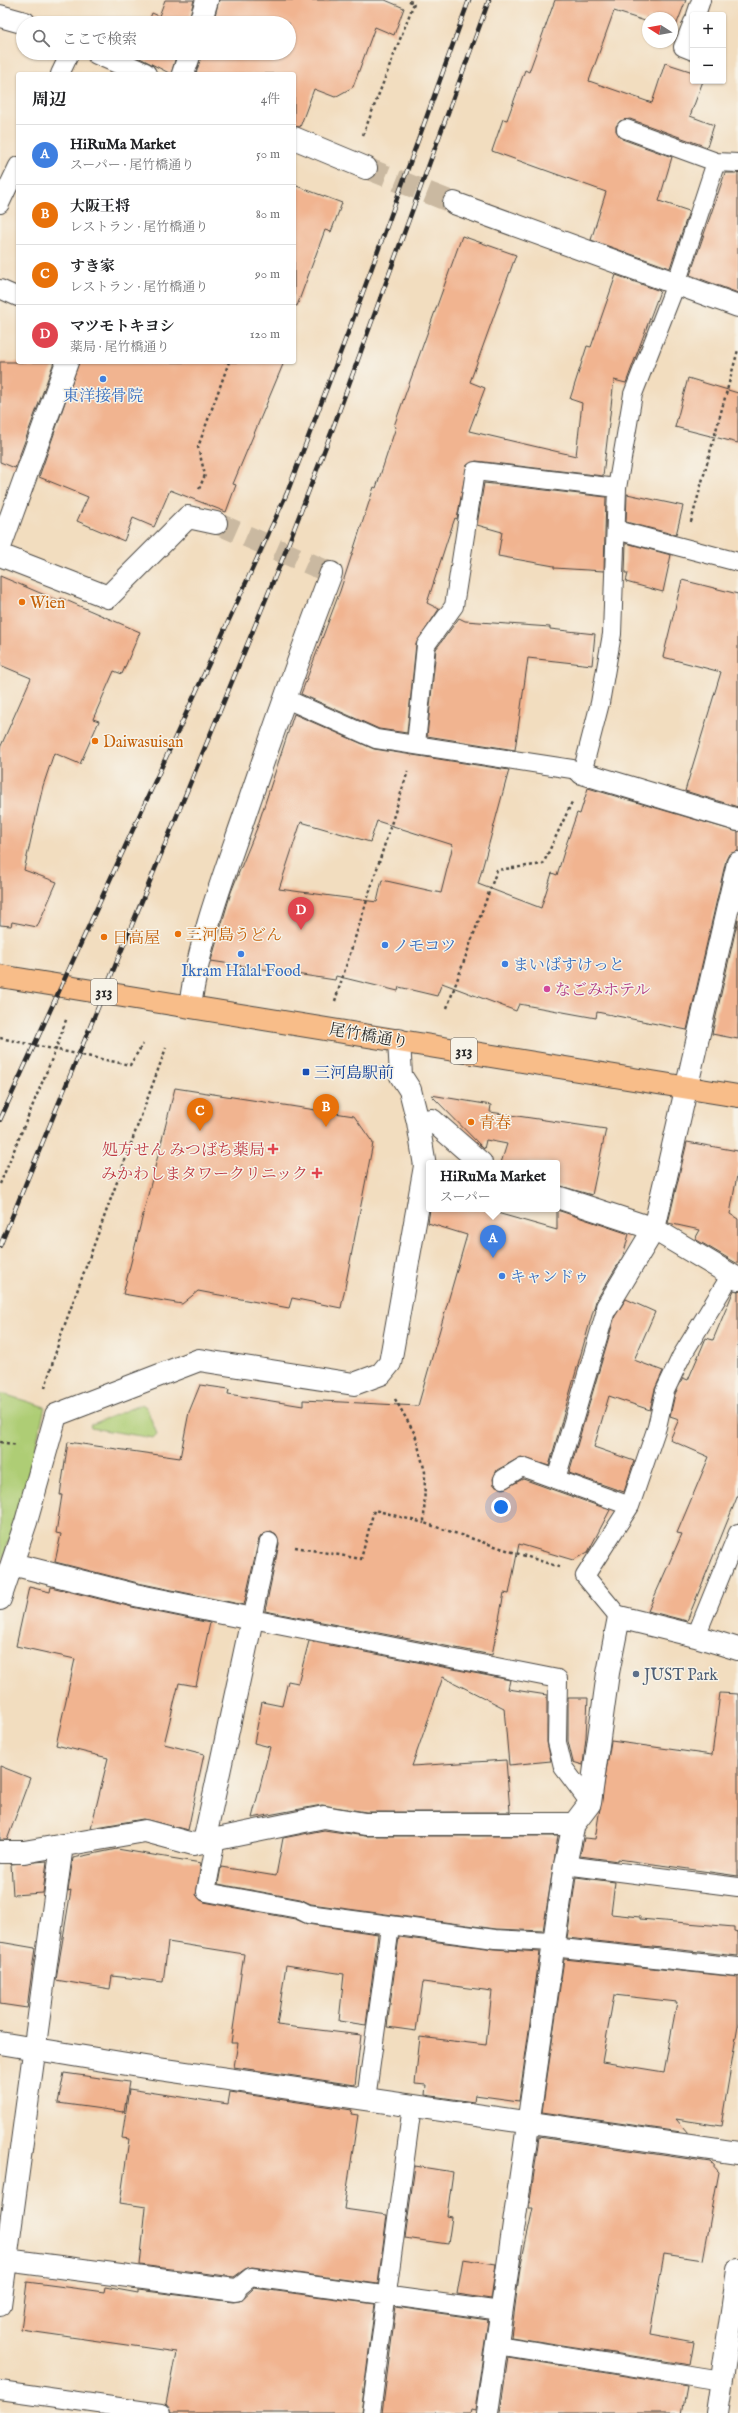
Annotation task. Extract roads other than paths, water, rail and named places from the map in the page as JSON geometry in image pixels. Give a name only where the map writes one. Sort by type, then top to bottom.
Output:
[{"type":"main road","name":"尾竹橋通り","points":[[0,976],[738,1096]]},
{"type":"street","points":[[202,16],[207,0]]},
{"type":"street","points":[[0,16],[16,20]]},
{"type":"street","points":[[113,60],[140,72]]},
{"type":"street","points":[[184,72],[188,60]]},
{"type":"street","points":[[296,139],[359,165]]},
{"type":"street","points":[[454,203],[738,306]]},
{"type":"street","points":[[0,547],[67,364]]},
{"type":"street","points":[[0,554],[108,597],[188,517],[216,523]]},
{"type":"street","points":[[190,1006],[201,947],[284,698],[331,572]]},
{"type":"street","points":[[582,773],[738,820]]},
{"type":"street","points":[[607,1307],[654,1230],[681,1119],[685,1088],[738,863]]},
{"type":"street","points":[[0,1599],[12,1564],[56,1415],[199,1360],[354,1384],[381,1374],[390,1363],[425,1166],[418,1122],[410,1090],[401,1076],[399,1040]]},
{"type":"street","points":[[418,1122],[432,1120],[479,1160]]},
{"type":"street","points":[[560,1198],[654,1230],[734,1277]]},
{"type":"street","points":[[12,1564],[134,1595],[252,1619],[210,1840]]},
{"type":"street","points":[[487,2413],[552,1945],[565,1864],[574,1824],[590,1803],[608,1673],[619,1617],[696,1636],[738,1649]]},
{"type":"street","points":[[0,1852],[24,1852],[145,1831],[193,1844],[324,1817],[365,1824],[574,1824]]},
{"type":"street","points":[[0,2305],[36,2049],[62,1845]]},
{"type":"street","points":[[0,2043],[412,2106],[738,2153]]},
{"type":"street","points":[[6,2260],[235,2290]]},
{"type":"street","points":[[717,2413],[738,2270]]},
{"type":"lane","points":[[697,12],[701,0]]},
{"type":"lane","points":[[690,30],[683,47],[690,50]]},
{"type":"lane","points":[[61,72],[67,60]]},
{"type":"lane","points":[[626,129],[716,162],[738,163]]},
{"type":"lane","points":[[284,698],[376,738],[572,769],[582,773],[600,703],[612,634],[617,488],[633,394],[676,284],[716,162]]},
{"type":"lane","points":[[0,204],[16,170]]},
{"type":"lane","points":[[0,289],[16,296]]},
{"type":"lane","points":[[416,744],[426,645],[454,606],[475,471],[617,488]]},
{"type":"lane","points":[[616,530],[738,562]]},
{"type":"lane","points":[[619,1617],[584,1576],[630,1506],[657,1427],[665,1391],[682,1357],[734,1277]]},
{"type":"lane","points":[[556,1479],[607,1307]]},
{"type":"lane","points":[[503,1479],[522,1467],[630,1506]]},
{"type":"lane","points":[[696,1636],[738,1533]]},
{"type":"lane","points":[[269,1542],[252,1619],[558,1679],[558,1742],[562,1767],[590,1803]]},
{"type":"lane","points":[[210,1840],[206,1892],[298,1910],[308,1914],[390,1926],[738,1967]]},
{"type":"lane","points":[[565,1864],[738,1886]]},
{"type":"lane","points":[[366,2099],[390,1926]]},
{"type":"lane","points":[[371,2413],[412,2106]]},
{"type":"lane","points":[[235,2290],[251,2277],[501,2311]]},
{"type":"lane","points":[[496,2344],[722,2381]]},
{"type":"lane","points":[[0,2390],[161,2413]]},
{"type":"tunnel","points":[[366,168],[454,203]]},
{"type":"tunnel","points":[[216,523],[331,573]]},
{"type":"railway","points":[[0,1120],[287,493],[355,314],[469,0]]},
{"type":"railway","points":[[0,1246],[284,555],[333,428],[489,0]]},
{"type":"place","name":"東洋接骨院","points":[[103,379]]},
{"type":"place","name":"Wien","points":[[22,602]]},
{"type":"place","name":"Daiwasuisan","points":[[95,741]]},
{"type":"place","name":"マツモトキヨシ","points":[[301,930]]},
{"type":"place","name":"三河島うどん","points":[[178,934]]},
{"type":"place","name":"日高屋","points":[[104,937]]},
{"type":"place","name":"ノモコツ","points":[[385,945]]},
{"type":"place","name":"Ikram Halal Food","points":[[241,954]]},
{"type":"place","name":"まいばすけっと","points":[[505,964]]},
{"type":"place","name":"なごみホテル","points":[[547,989]]},
{"type":"place","name":"三河島駅前","points":[[306,1072]]},
{"type":"place","name":"青春","points":[[471,1122]]},
{"type":"place","name":"大阪王将","points":[[326,1127]]},
{"type":"place","name":"すき家","points":[[200,1131]]},
{"type":"place","name":"処方せん みつばち薬局","points":[[273,1149]]},
{"type":"place","name":"みかわしまタワークリニック","points":[[317,1173]]},
{"type":"place","name":"HiRuMa Market","points":[[493,1258]]},
{"type":"place","name":"キャンドゥ","points":[[502,1276]]},
{"type":"place","name":"JUST Park","points":[[636,1674]]}]
